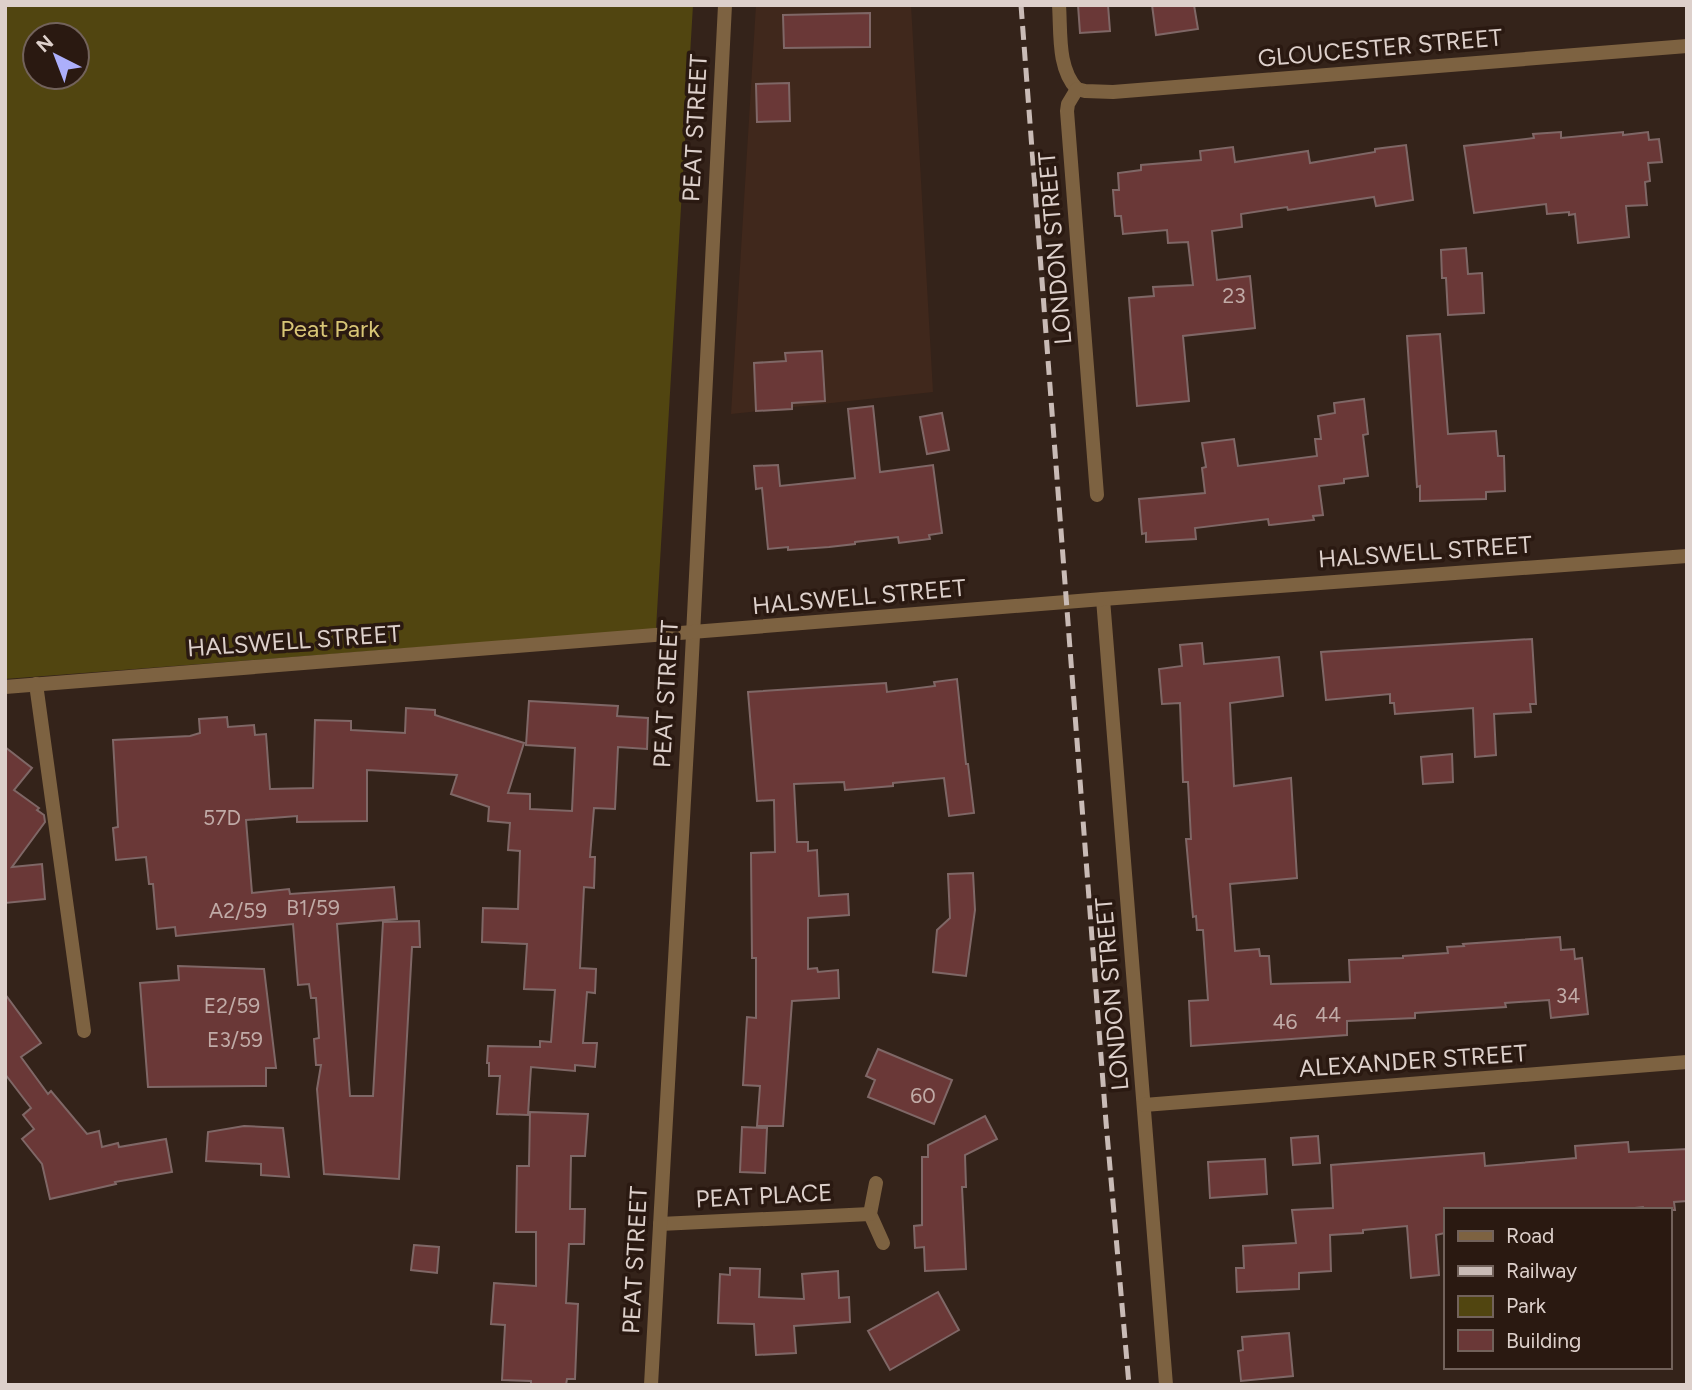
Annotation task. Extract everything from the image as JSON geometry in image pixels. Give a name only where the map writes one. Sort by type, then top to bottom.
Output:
[{"type":"street","name":"PEAT STREET","points":[[651,1385],[725,5]]},
{"type":"street","points":[[1059,5],[1066,71],[1077,89]]},
{"type":"street","name":"GLOUCESTER STREET","points":[[1077,89],[1113,92],[1687,46]]},
{"type":"street","name":"LONDON STREET","points":[[1077,89],[1067,111],[1097,495]]},
{"type":"street","name":"HALSWELL STREET","points":[[5,687],[1103,599],[1687,556]]},
{"type":"street","name":"LONDON STREET","points":[[1103,599],[1166,1385]]},
{"type":"street","points":[[36,684],[84,1031]]},
{"type":"street","name":"ALEXANDER STREET","points":[[1144,1105],[1687,1062]]},
{"type":"street","points":[[876,1183],[870,1213],[883,1243]]},
{"type":"street","name":"PEAT PLACE","points":[[660,1224],[870,1213]]},
{"type":"shaded area","points":[[756,5],[911,5],[933,392],[731,414]]},
{"type":"green space","name":"Peat Park","points":[[5,5],[693,5],[656,629],[5,679]]},
{"type":"building","points":[[1078,5],[1108,5],[1110,31],[1080,33]]},
{"type":"building","points":[[1152,5],[1194,5],[1198,29],[1156,35]]},
{"type":"building","points":[[870,13],[870,47],[784,48],[783,15]]},
{"type":"building","points":[[789,83],[790,121],[757,122],[756,84]]},
{"type":"building","points":[[1561,132],[1561,138],[1648,132],[1649,140],[1659,139],[1662,162],[1648,163],[1650,181],[1645,182],[1647,205],[1626,206],[1629,237],[1578,243],[1575,214],[1547,214],[1546,204],[1474,213],[1464,146]]},
{"type":"building","points":[[1406,145],[1413,200],[1376,206],[1374,197],[1241,214],[1242,227],[1212,231],[1217,280],[1250,276],[1255,328],[1183,336],[1189,401],[1137,406],[1129,298],[1154,296],[1153,287],[1193,285],[1188,242],[1168,243],[1167,230],[1123,234],[1121,216],[1115,216],[1113,190],[1119,190],[1118,173],[1141,170],[1141,165],[1201,160],[1200,151],[1233,147],[1235,162],[1308,151],[1310,163]]},
{"type":"building","points":[[1466,248],[1468,274],[1482,273],[1484,313],[1448,315],[1441,250]]},
{"type":"building","points":[[1440,334],[1448,434],[1496,431],[1498,456],[1504,456],[1505,491],[1486,492],[1486,499],[1420,501],[1407,336]]},
{"type":"building","points":[[822,351],[825,401],[792,403],[792,409],[756,411],[754,363],[786,361],[785,353]]},
{"type":"building","points":[[1364,399],[1368,434],[1363,435],[1368,476],[1319,486],[1323,515],[1313,516],[1314,520],[1269,525],[1268,519],[1195,528],[1196,539],[1146,542],[1146,533],[1142,534],[1139,499],[1205,493],[1202,468],[1206,467],[1202,443],[1234,439],[1238,466],[1317,456],[1315,439],[1321,439],[1318,416],[1335,413],[1334,403]]},
{"type":"building","points":[[873,406],[880,472],[933,465],[942,533],[929,535],[930,539],[899,543],[898,537],[829,547],[768,549],[762,488],[756,489],[754,466],[778,465],[780,486],[855,478],[848,409]]},
{"type":"building","points":[[942,413],[949,450],[927,454],[920,417]]},
{"type":"building","points":[[1532,639],[1536,704],[1530,704],[1531,712],[1494,714],[1496,755],[1475,757],[1473,708],[1395,714],[1394,703],[1390,703],[1390,694],[1326,700],[1321,652]]},
{"type":"building","points":[[1202,643],[1204,664],[1279,657],[1283,696],[1230,703],[1234,786],[1291,778],[1297,878],[1230,884],[1235,951],[1259,949],[1260,956],[1269,956],[1271,984],[1350,982],[1349,960],[1403,958],[1448,953],[1447,947],[1464,946],[1463,944],[1560,937],[1561,950],[1574,949],[1575,959],[1582,958],[1588,1014],[1551,1018],[1549,1000],[1505,1003],[1506,1007],[1415,1013],[1415,1018],[1347,1021],[1347,1035],[1191,1046],[1189,1001],[1208,1000],[1203,930],[1197,930],[1196,916],[1193,917],[1186,839],[1191,839],[1188,782],[1183,782],[1180,703],[1162,704],[1159,669],[1182,666],[1180,645]]},
{"type":"building","points":[[957,679],[974,813],[949,816],[944,778],[845,790],[844,782],[794,784],[797,842],[808,842],[808,851],[817,850],[819,896],[848,894],[849,915],[808,918],[808,969],[817,968],[818,972],[838,970],[839,998],[792,1001],[783,1126],[757,1126],[760,1086],[743,1085],[747,1017],[756,1018],[756,958],[752,958],[751,853],[775,852],[774,800],[757,801],[748,692],[886,683],[887,692],[935,686],[934,682]]},
{"type":"building","points":[[529,701],[618,706],[617,716],[648,718],[647,749],[618,747],[615,809],[594,808],[590,857],[595,857],[594,888],[584,887],[580,968],[596,969],[595,993],[587,992],[583,1043],[597,1043],[595,1067],[575,1065],[575,1071],[531,1067],[528,1115],[497,1114],[500,1076],[489,1076],[487,1063],[488,1046],[540,1047],[540,1041],[551,1042],[555,990],[524,989],[527,944],[482,942],[483,908],[518,909],[520,851],[508,850],[510,823],[488,821],[489,807],[451,794],[457,775],[367,770],[367,821],[297,822],[297,816],[246,820],[252,893],[289,889],[290,894],[394,887],[397,919],[337,924],[350,1096],[373,1096],[383,922],[419,921],[420,947],[412,947],[399,1179],[324,1174],[317,1089],[321,1065],[316,1065],[314,1039],[319,1038],[316,998],[311,998],[309,984],[298,985],[293,924],[176,936],[175,927],[157,929],[153,884],[149,884],[146,857],[116,860],[113,828],[118,827],[113,740],[190,736],[200,733],[199,719],[227,717],[228,727],[254,725],[255,735],[266,734],[270,789],[313,788],[315,720],[351,721],[351,730],[405,733],[406,708],[435,710],[435,715],[524,743],[508,793],[530,794],[530,809],[572,811],[575,748],[526,745]]},
{"type":"building","points":[[5,747],[32,768],[14,790],[39,808],[37,810],[44,815],[45,822],[12,867],[42,864],[45,899],[5,903]]},
{"type":"building","points":[[1452,754],[1453,782],[1423,784],[1421,757]]},
{"type":"building","points":[[973,873],[975,910],[966,976],[933,972],[937,930],[950,918],[948,874]]},
{"type":"building","points":[[178,966],[264,969],[276,1068],[266,1068],[266,1086],[148,1087],[140,983],[179,980]]},
{"type":"building","points":[[5,994],[41,1043],[21,1057],[48,1094],[51,1091],[87,1134],[99,1131],[102,1147],[118,1143],[119,1147],[166,1139],[172,1172],[115,1182],[116,1184],[50,1199],[42,1164],[22,1139],[34,1129],[23,1115],[31,1108],[5,1074]]},
{"type":"building","points":[[878,1049],[952,1080],[934,1124],[868,1097],[875,1080],[866,1076]]},
{"type":"building","points":[[530,1112],[588,1114],[585,1156],[571,1156],[570,1209],[585,1209],[584,1244],[569,1244],[566,1303],[578,1304],[575,1379],[567,1379],[566,1385],[531,1385],[531,1381],[502,1380],[505,1325],[491,1324],[494,1283],[536,1286],[536,1232],[516,1232],[517,1166],[529,1166]]},
{"type":"building","points":[[985,1116],[997,1139],[965,1155],[966,1187],[962,1187],[966,1269],[925,1271],[924,1247],[915,1248],[914,1226],[922,1225],[922,1157],[928,1157],[928,1145]]},
{"type":"building","points":[[244,1126],[283,1128],[289,1177],[261,1175],[261,1164],[206,1161],[208,1132]]},
{"type":"building","points":[[742,1127],[767,1128],[765,1173],[740,1172]]},
{"type":"building","points":[[1318,1136],[1320,1163],[1293,1165],[1291,1138]]},
{"type":"building","points":[[1628,1142],[1629,1152],[1687,1149],[1687,1201],[1674,1202],[1675,1210],[1643,1207],[1444,1208],[1444,1233],[1436,1235],[1439,1275],[1411,1278],[1407,1226],[1330,1235],[1331,1271],[1299,1273],[1299,1289],[1237,1292],[1236,1268],[1244,1268],[1243,1246],[1296,1243],[1292,1210],[1333,1208],[1331,1165],[1484,1153],[1485,1166],[1576,1158],[1575,1146]]},
{"type":"building","points":[[1265,1159],[1267,1194],[1210,1198],[1208,1162]]},
{"type":"building","points":[[414,1245],[439,1247],[437,1273],[411,1270]]},
{"type":"building","points":[[730,1268],[760,1269],[759,1297],[804,1299],[802,1274],[838,1271],[839,1298],[849,1297],[850,1322],[794,1326],[796,1353],[756,1355],[754,1324],[718,1323],[720,1274],[730,1275]]},
{"type":"building","points":[[938,1292],[959,1330],[890,1370],[868,1331]]},
{"type":"building","points":[[1289,1333],[1293,1376],[1241,1381],[1238,1351],[1243,1350],[1242,1337]]},
{"type":"railway","points":[[1021,5],[1106,1122],[1129,1385]]}]
